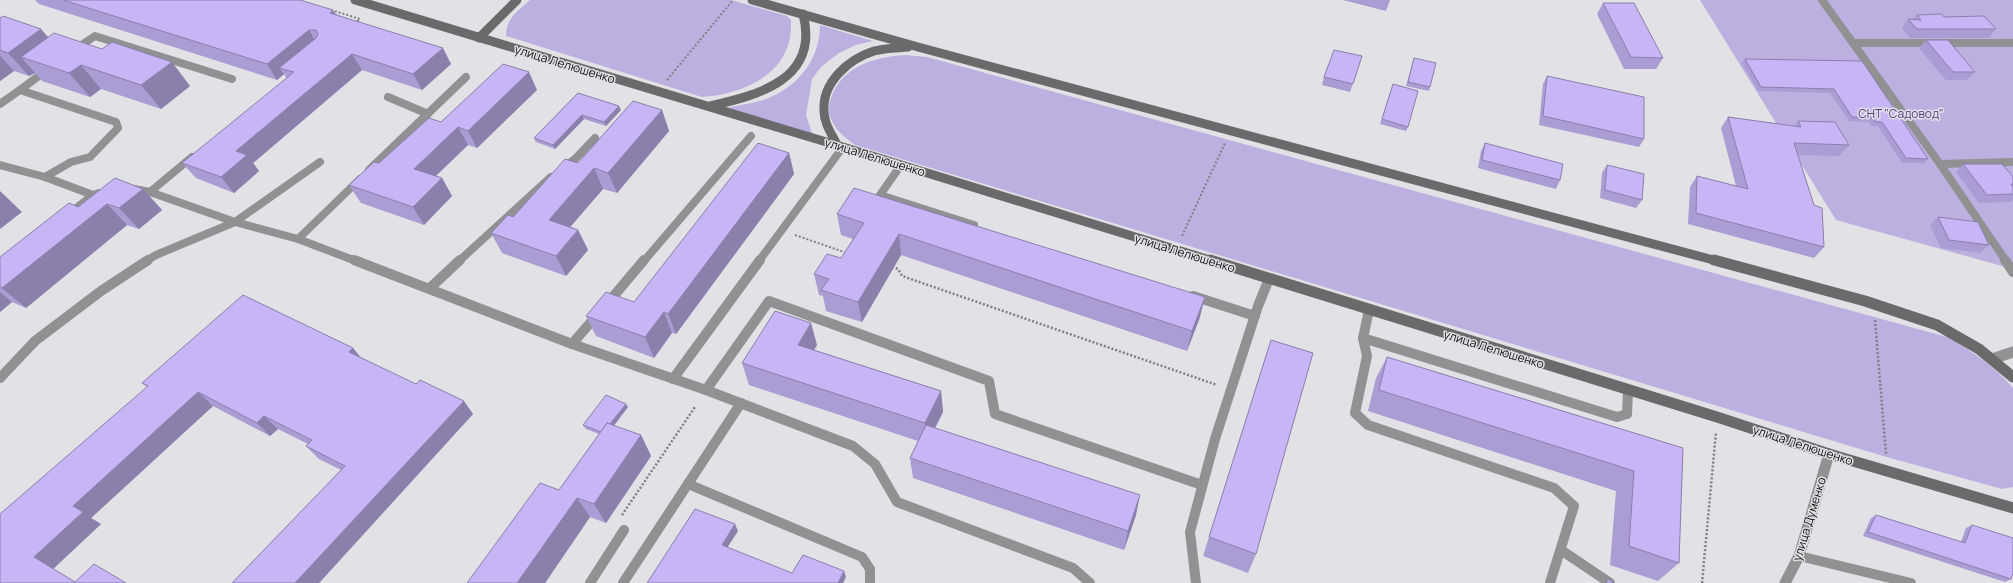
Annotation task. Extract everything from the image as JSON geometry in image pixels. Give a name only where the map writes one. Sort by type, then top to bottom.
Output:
[{"type":"street","name":"улица Лелюшенко","points":[[355,0],[840,146],[1628,391],[1717,417],[1829,454],[1994,504],[2013,508]]},
{"type":"street","points":[[479,38],[517,0]]},
{"type":"street","points":[[752,0],[768,2],[803,14],[918,47],[1874,304],[1937,325],[1979,349],[2013,377]]},
{"type":"street","points":[[708,106],[750,97],[781,80],[796,65],[803,53],[807,40],[803,14]]},
{"type":"street","points":[[840,146],[826,123],[823,104],[829,86],[843,69],[858,58],[888,48],[918,47]]},
{"type":"street","points":[[1992,359],[2013,352]]},
{"type":"street","name":"улица Думенко","points":[[1786,583],[1799,556],[1829,454]]},
{"type":"street","points":[[1994,504],[2013,500]]},
{"type":"lane","points":[[1822,0],[1940,164],[2013,272]]},
{"type":"lane","points":[[70,54],[95,36],[232,79]]},
{"type":"lane","points":[[1853,43],[2013,43]]},
{"type":"lane","points":[[0,104],[57,63]]},
{"type":"lane","points":[[298,238],[466,77]]},
{"type":"lane","points":[[20,90],[116,122],[118,128],[90,157],[71,162],[44,177]]},
{"type":"lane","points":[[388,96],[428,114]]},
{"type":"lane","points":[[572,344],[751,136]]},
{"type":"lane","points":[[430,288],[536,189],[575,158],[595,138]]},
{"type":"lane","points":[[673,379],[782,231],[840,146]]},
{"type":"lane","points":[[150,192],[199,151]]},
{"type":"lane","points":[[0,378],[35,341],[101,291],[156,255],[235,222],[320,162]]},
{"type":"lane","points":[[1940,164],[2013,162]]},
{"type":"lane","points":[[0,165],[44,177],[93,195]]},
{"type":"lane","points":[[901,165],[880,195],[985,229]]},
{"type":"lane","points":[[126,187],[150,192],[235,222],[298,238],[572,344],[706,390],[853,446],[875,464],[897,502],[1073,568],[1090,583]]},
{"type":"lane","points":[[62,218],[93,195],[106,190]]},
{"type":"lane","points":[[1196,583],[1190,532],[1202,485],[1231,390],[1255,316],[1269,279]]},
{"type":"lane","points":[[1188,294],[1255,316]]},
{"type":"lane","points":[[706,390],[769,301],[989,381],[995,414],[1202,485]]},
{"type":"lane","points":[[1369,310],[1362,338],[1367,356],[1355,414],[1368,425],[1554,488],[1574,506],[1550,583]]},
{"type":"lane","points":[[1362,338],[1617,417],[1627,414],[1628,391]]},
{"type":"lane","points":[[623,583],[741,403]]},
{"type":"lane","points":[[688,484],[862,557],[871,568],[870,583]]},
{"type":"lane","points":[[590,583],[624,530]]},
{"type":"lane","points":[[1561,550],[1610,583]]},
{"type":"lane","points":[[1799,556],[1911,583]]},
{"type":"path","points":[[658,91],[734,0]]},
{"type":"path","points":[[325,8],[360,19],[350,28]]},
{"type":"path","points":[[1176,250],[1231,131]]},
{"type":"path","points":[[782,231],[854,255]]},
{"type":"path","points":[[891,267],[898,270],[902,276],[1231,390]]},
{"type":"path","points":[[1874,304],[1887,471]]},
{"type":"path","points":[[624,530],[618,520],[695,407]]},
{"type":"path","points":[[1702,583],[1717,417]]},
{"type":"green space","points":[[530,0],[731,0],[787,16],[791,20],[791,31],[787,48],[781,59],[773,69],[763,77],[740,89],[714,96],[702,97],[506,36],[510,20],[517,11]]},
{"type":"green space","name":"СНТ \"Садовод\"","points":[[1700,0],[2013,0],[2013,269],[1836,220]]},
{"type":"green space","points":[[820,25],[873,41],[856,45],[839,53],[822,66],[812,79],[806,115],[813,136],[727,108],[768,98],[783,91],[792,84],[807,68],[813,58],[817,48]]},
{"type":"green space","points":[[905,55],[927,57],[1947,337],[1982,360],[2006,380],[2013,388],[2013,487],[2002,489],[1883,456],[855,145],[839,132],[830,116],[829,104],[836,87],[843,78],[861,65],[882,58]]},
{"type":"building","points":[[63,0],[300,0],[333,10],[330,13],[443,48],[413,74],[352,54],[236,151],[247,155],[221,177],[182,163],[294,72],[279,68],[316,38],[318,34],[316,30],[309,30],[267,64]]},
{"type":"building","points":[[1603,3],[1634,3],[1663,58],[1631,57]]},
{"type":"building","points":[[1941,14],[1944,17],[1984,16],[1996,29],[1917,29],[1908,19],[1921,20],[1917,15]]},
{"type":"building","points":[[3,16],[41,29],[8,53],[0,50],[0,18]]},
{"type":"building","points":[[54,33],[102,49],[112,42],[172,62],[141,85],[81,65],[69,73],[21,57]]},
{"type":"building","points":[[1926,40],[1948,40],[1975,72],[1953,72]]},
{"type":"building","points":[[1334,50],[1362,56],[1353,84],[1324,77]]},
{"type":"building","points":[[1414,58],[1436,63],[1430,87],[1408,82]]},
{"type":"building","points":[[1745,59],[1862,61],[1928,159],[1906,158],[1882,122],[1876,122],[1873,118],[1852,117],[1834,89],[1761,87]]},
{"type":"building","points":[[503,64],[529,72],[468,131],[458,127],[414,169],[442,178],[413,207],[349,185],[374,162],[379,163],[429,118],[441,122]]},
{"type":"building","points":[[1547,76],[1644,97],[1644,139],[1543,116]]},
{"type":"building","points":[[1393,84],[1418,91],[1408,127],[1382,119]]},
{"type":"building","points":[[578,93],[619,106],[604,122],[582,115],[553,145],[534,138]]},
{"type":"building","points":[[633,101],[662,110],[608,173],[594,168],[549,220],[578,230],[556,256],[491,233],[508,215],[513,217],[565,159],[578,163]]},
{"type":"building","points":[[1728,117],[1801,127],[1798,121],[1835,122],[1849,145],[1794,143],[1814,205],[1822,208],[1824,247],[1696,213],[1697,176],[1748,189]]},
{"type":"building","points":[[758,143],[789,153],[668,314],[664,312],[645,337],[586,316],[606,292],[634,302]]},
{"type":"building","points":[[1485,143],[1563,164],[1560,180],[1482,160]]},
{"type":"building","points":[[1963,164],[2002,164],[2013,177],[2013,184],[2011,184],[2013,187],[2013,194],[1987,195]]},
{"type":"building","points":[[1607,165],[1644,174],[1642,200],[1605,190]]},
{"type":"building","points":[[115,178],[143,189],[119,208],[107,204],[2,288],[0,287],[0,257],[69,203],[78,207]]},
{"type":"building","points":[[854,188],[1205,297],[1192,331],[899,234],[858,302],[821,290],[829,279],[814,274],[827,254],[841,258],[864,223],[837,214]]},
{"type":"building","points":[[1938,217],[1978,222],[1989,245],[1949,240]]},
{"type":"building","points":[[243,295],[353,348],[349,352],[416,384],[420,380],[464,401],[295,583],[232,583],[345,466],[306,446],[312,440],[264,416],[257,423],[198,392],[73,506],[83,512],[34,557],[75,582],[94,564],[126,583],[0,583],[0,514],[148,386],[142,383]]},
{"type":"building","points":[[775,311],[811,323],[798,345],[941,391],[925,423],[742,363]]},
{"type":"building","points":[[1271,340],[1313,353],[1256,554],[1209,537]]},
{"type":"building","points":[[1387,357],[1683,448],[1679,563],[1629,546],[1634,471],[1379,390]]},
{"type":"building","points":[[606,395],[626,404],[610,424],[607,423],[601,432],[583,425]]},
{"type":"building","points":[[607,423],[641,435],[594,504],[577,498],[517,583],[467,583],[540,483],[559,490]]},
{"type":"building","points":[[926,425],[1140,495],[1128,531],[910,458]]},
{"type":"building","points":[[695,509],[735,524],[722,545],[792,573],[803,555],[844,571],[838,583],[647,583]]},
{"type":"building","points":[[1876,515],[1965,543],[1972,525],[2013,538],[2013,573],[2011,579],[1868,532]]},
{"type":"building","points":[[1608,579],[1614,583],[1606,583]]}]
